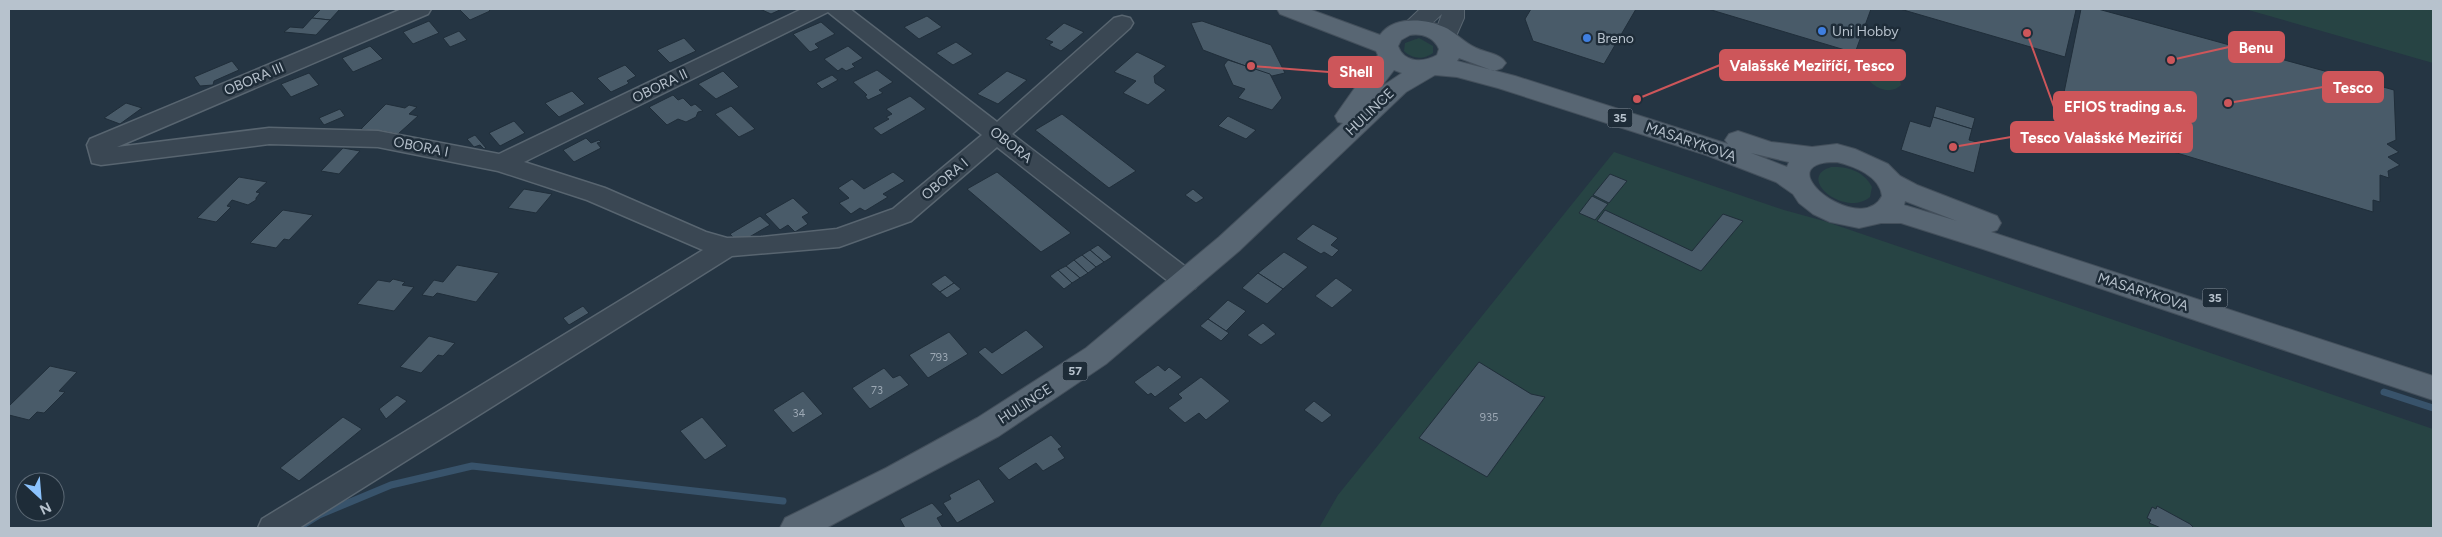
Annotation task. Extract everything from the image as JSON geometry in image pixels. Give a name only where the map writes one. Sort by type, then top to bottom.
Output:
[{"type":"main road","name":"35","points":[[1288,9],[1388,51],[1406,66],[1431,67]]},
{"type":"main road","name":"35","points":[[1333,9],[1380,25],[1431,30],[1447,41]]},
{"type":"main road","points":[[1388,51],[1391,35],[1409,28]]},
{"type":"main road","points":[[1431,67],[1447,60],[1451,49],[1447,41]]},
{"type":"main road","name":"MASARYKOVA","points":[[1447,41],[1477,58],[1769,150],[1812,156],[1828,153],[1856,157],[1873,165],[1890,182],[1908,192],[1998,227],[2433,370]]},
{"type":"main road","name":"HULINCE","points":[[1316,161],[1383,68],[1388,51]]},
{"type":"main road","name":"HULINCE","points":[[796,528],[897,477],[1024,406],[1126,333],[1283,196],[1316,161],[1397,86],[1431,67]]},
{"type":"main road","name":"MASARYKOVA","points":[[1431,67],[1458,69],[1506,82],[1714,149],[1785,176],[1799,187],[1816,205],[1834,213],[1863,218],[1879,214],[1901,214],[1993,242],[2433,388]]},
{"type":"main road","points":[[1799,187],[1796,174],[1798,168],[1812,156]]},
{"type":"main road","points":[[1879,214],[1890,206],[1893,201],[1894,195],[1890,182]]},
{"type":"street","name":"OBORA III","points":[[102,157],[99,145],[385,15],[420,9]]},
{"type":"street","name":"OBORA II","points":[[501,163],[819,9]]},
{"type":"street","name":"OBORA","points":[[837,9],[1186,281]]},
{"type":"street","points":[[1409,28],[1434,9]]},
{"type":"street","points":[[1447,41],[1453,18],[1453,9]]},
{"type":"street","name":"OBORA I","points":[[102,157],[269,136],[378,139],[501,163],[596,194],[699,240],[726,247],[761,246],[839,238],[902,214],[998,134],[1122,23]]},
{"type":"street","points":[[273,528],[705,262],[726,247]]},
{"type":"green space","points":[[2245,9],[2433,9],[2433,63]]},
{"type":"green space","points":[[1419,38],[1433,46],[1433,53],[1426,57],[1418,58],[1404,51],[1405,43]]},
{"type":"green space","points":[[1875,70],[1893,74],[1900,81],[1901,85],[1893,90],[1883,90],[1875,86],[1868,79],[1870,72]]},
{"type":"green space","points":[[1614,152],[1784,210],[1824,221],[2433,429],[2433,528],[1319,528],[1338,495]]},
{"type":"green space","points":[[1831,167],[1843,167],[1860,173],[1872,187],[1870,197],[1860,202],[1848,203],[1837,200],[1828,194],[1821,187],[1818,179],[1821,172]]},
{"type":"building","points":[[321,9],[340,9],[330,20],[312,18]]},
{"type":"building","points":[[459,9],[488,9],[490,11],[470,20]]},
{"type":"building","points":[[760,9],[782,9],[771,14]]},
{"type":"building","points":[[1531,9],[1636,9],[1604,64],[1533,41],[1525,19]]},
{"type":"building","name":"Uni Hobby","points":[[1708,9],[1871,9],[1855,53]]},
{"type":"building","points":[[1900,9],[2073,9],[2076,10],[2065,57]]},
{"type":"building","points":[[2081,9],[2098,9],[2394,90],[2396,140],[2387,144],[2399,152],[2388,157],[2400,165],[2388,171],[2389,178],[2380,175],[2380,202],[2373,200],[2373,212],[2137,141],[2136,147],[2112,140],[2113,134],[2059,117]]},
{"type":"building","points":[[927,16],[942,27],[919,39],[904,27]]},
{"type":"building","points":[[312,18],[330,20],[316,35],[284,32],[290,27],[303,28]]},
{"type":"building","points":[[429,21],[439,33],[413,44],[403,32]]},
{"type":"building","points":[[1202,21],[1271,45],[1285,73],[1272,76],[1203,50],[1191,23]]},
{"type":"building","points":[[821,22],[835,34],[815,44],[819,48],[810,52],[793,34]]},
{"type":"building","points":[[1064,23],[1084,32],[1061,51],[1049,45],[1053,42],[1045,39]]},
{"type":"building","points":[[459,31],[467,40],[450,47],[443,38]]},
{"type":"building","points":[[684,38],[696,51],[670,63],[657,50]]},
{"type":"building","points":[[956,42],[973,54],[953,65],[936,53]]},
{"type":"building","points":[[370,46],[383,59],[353,72],[342,58]]},
{"type":"building","points":[[848,46],[863,58],[852,64],[855,67],[846,71],[842,68],[838,71],[824,59]]},
{"type":"building","points":[[1137,52],[1166,66],[1154,76],[1155,83],[1166,90],[1148,105],[1123,93],[1136,81],[1114,72]]},
{"type":"building","points":[[1228,60],[1270,74],[1282,98],[1272,110],[1238,98],[1245,89],[1233,85],[1224,65]]},
{"type":"building","points":[[232,61],[239,70],[214,81],[213,85],[200,86],[194,77]]},
{"type":"building","points":[[625,65],[636,76],[627,81],[629,83],[626,85],[611,92],[597,78]]},
{"type":"building","points":[[877,70],[893,82],[879,90],[883,93],[868,100],[865,96],[867,95],[853,82]]},
{"type":"building","points":[[723,71],[739,87],[716,99],[698,84]]},
{"type":"building","points":[[1007,71],[1027,80],[998,104],[977,94]]},
{"type":"building","points":[[309,73],[319,85],[291,97],[281,84]]},
{"type":"building","points":[[832,75],[838,80],[822,89],[816,83]]},
{"type":"building","points":[[572,91],[585,104],[559,117],[545,103]]},
{"type":"building","points":[[673,95],[678,100],[683,98],[691,106],[695,104],[703,111],[698,112],[696,117],[686,122],[678,119],[667,125],[649,107]]},
{"type":"building","points":[[910,96],[926,109],[881,135],[873,128],[889,119],[886,117],[892,114],[886,109]]},
{"type":"building","points":[[126,103],[142,108],[120,124],[104,118]]},
{"type":"building","points":[[386,104],[405,108],[409,105],[417,107],[409,114],[418,116],[398,134],[361,129]]},
{"type":"building","points":[[731,106],[755,129],[739,137],[715,114]]},
{"type":"building","points":[[1936,106],[1975,118],[1972,129],[1933,117]]},
{"type":"building","points":[[340,109],[345,116],[324,125],[319,118]]},
{"type":"building","points":[[1062,114],[1136,171],[1109,188],[1035,130]]},
{"type":"building","points":[[1228,116],[1256,130],[1246,139],[1218,126]]},
{"type":"building","points":[[1933,117],[1972,129],[1969,140],[1981,143],[1974,173],[1901,150],[1910,121],[1930,127]]},
{"type":"building","points":[[514,121],[525,133],[500,146],[489,133]]},
{"type":"building","points":[[475,135],[486,148],[484,149],[480,145],[474,147],[467,139]]},
{"type":"building","points":[[586,138],[591,143],[599,140],[601,142],[597,143],[601,148],[574,162],[563,150]]},
{"type":"building","points":[[343,148],[360,151],[339,174],[321,171]]},
{"type":"building","points":[[893,172],[905,181],[883,194],[888,197],[865,211],[860,208],[851,214],[839,203],[849,198],[838,188],[852,179],[864,189]]},
{"type":"building","points":[[997,172],[1071,233],[1041,252],[967,189]]},
{"type":"building","points":[[1610,174],[1627,181],[1609,203],[1593,195]]},
{"type":"building","points":[[239,177],[267,182],[256,192],[260,193],[256,200],[248,205],[232,200],[227,206],[231,207],[216,222],[197,218]]},
{"type":"building","points":[[524,189],[552,194],[536,213],[508,208]]},
{"type":"building","points":[[1193,189],[1204,198],[1196,203],[1185,195]]},
{"type":"building","points":[[1592,196],[1608,204],[1595,220],[1579,213]]},
{"type":"building","points":[[793,198],[809,213],[802,217],[808,224],[795,232],[788,225],[780,230],[765,214]]},
{"type":"building","points":[[283,210],[313,215],[289,240],[284,239],[276,248],[250,243]]},
{"type":"building","points":[[1605,210],[1692,251],[1723,214],[1743,221],[1701,271],[1597,221]]},
{"type":"building","points":[[760,216],[770,225],[739,243],[730,234]]},
{"type":"building","points":[[1313,224],[1338,238],[1331,245],[1339,250],[1332,257],[1324,252],[1321,254],[1296,239]]},
{"type":"building","points":[[1098,245],[1112,257],[1104,262],[1090,250]]},
{"type":"building","points":[[1090,250],[1104,262],[1096,267],[1082,255]]},
{"type":"building","points":[[1284,252],[1308,267],[1283,289],[1258,273]]},
{"type":"building","points":[[1082,255],[1096,267],[1088,273],[1074,260]]},
{"type":"building","points":[[1074,260],[1088,273],[1080,278],[1066,266]]},
{"type":"building","points":[[457,265],[499,273],[476,302],[437,293],[433,297],[422,295],[434,280],[443,282]]},
{"type":"building","points":[[1066,266],[1080,278],[1072,283],[1058,270]]},
{"type":"building","points":[[1058,270],[1072,283],[1064,289],[1050,276]]},
{"type":"building","points":[[1258,273],[1283,289],[1267,304],[1242,288]]},
{"type":"building","points":[[945,275],[954,283],[940,292],[931,284]]},
{"type":"building","points":[[1336,278],[1353,290],[1332,308],[1315,296]]},
{"type":"building","points":[[393,279],[405,282],[402,285],[414,287],[394,311],[357,304],[378,280],[390,282]]},
{"type":"building","points":[[954,283],[961,289],[947,298],[940,292]]},
{"type":"building","points":[[1228,300],[1246,311],[1226,331],[1208,319]]},
{"type":"building","points":[[583,306],[589,313],[569,325],[563,318]]},
{"type":"building","points":[[1208,319],[1229,333],[1221,341],[1200,326]]},
{"type":"building","points":[[1263,323],[1276,334],[1261,345],[1247,335]]},
{"type":"building","points":[[1026,330],[1044,347],[1002,375],[978,352],[985,347],[992,353]]},
{"type":"building","points":[[949,332],[968,354],[928,378],[909,355]]},
{"type":"building","points":[[429,336],[455,343],[443,356],[438,355],[421,373],[400,367]]},
{"type":"building","points":[[1479,362],[1531,394],[1545,397],[1487,477],[1419,438]]},
{"type":"building","points":[[1158,365],[1165,371],[1169,367],[1182,377],[1155,397],[1151,393],[1148,395],[1134,382]]},
{"type":"building","points":[[50,366],[77,372],[59,391],[65,392],[44,413],[37,412],[29,420],[9,415],[9,406]]},
{"type":"building","points":[[884,368],[893,378],[900,375],[909,385],[870,409],[852,388]]},
{"type":"building","points":[[1201,377],[1230,401],[1206,420],[1199,413],[1185,423],[1168,408],[1182,398],[1178,394]]},
{"type":"building","points":[[803,391],[823,414],[793,433],[773,410]]},
{"type":"building","points":[[397,395],[407,401],[386,419],[379,409]]},
{"type":"building","points":[[1314,401],[1332,415],[1322,423],[1304,410]]},
{"type":"building","points":[[343,417],[362,429],[299,481],[280,468]]},
{"type":"building","points":[[702,417],[727,446],[705,460],[680,431]]},
{"type":"building","points":[[1051,435],[1062,447],[1058,449],[1065,458],[1043,471],[1036,463],[1009,480],[998,468]]},
{"type":"building","points":[[979,479],[995,502],[957,523],[943,503],[951,499],[949,495]]},
{"type":"building","points":[[932,503],[943,515],[937,518],[943,528],[905,528],[900,519]]},
{"type":"building","points":[[2157,506],[2194,528],[2161,528],[2149,523],[2151,520],[2147,518],[2152,507],[2156,509]]},
{"type":"waterway","points":[[2384,392],[2433,408]]},
{"type":"waterway","points":[[298,528],[319,515],[391,485],[472,466],[783,501]]},
{"type":"place","name":"Uni Hobby","points":[[1822,31]]},
{"type":"place","name":"EFIOS trading a.s.","points":[[2027,33]]},
{"type":"place","name":"Breno","points":[[1587,38]]},
{"type":"place","name":"Benu","points":[[2171,60]]},
{"type":"place","name":"Shell","points":[[1251,66]]},
{"type":"place","name":"Valašské Meziříčí, Tesco","points":[[1637,99]]},
{"type":"place","name":"Tesco","points":[[2228,103]]},
{"type":"place","name":"Tesco Valašské Meziříčí","points":[[1953,147]]}]
